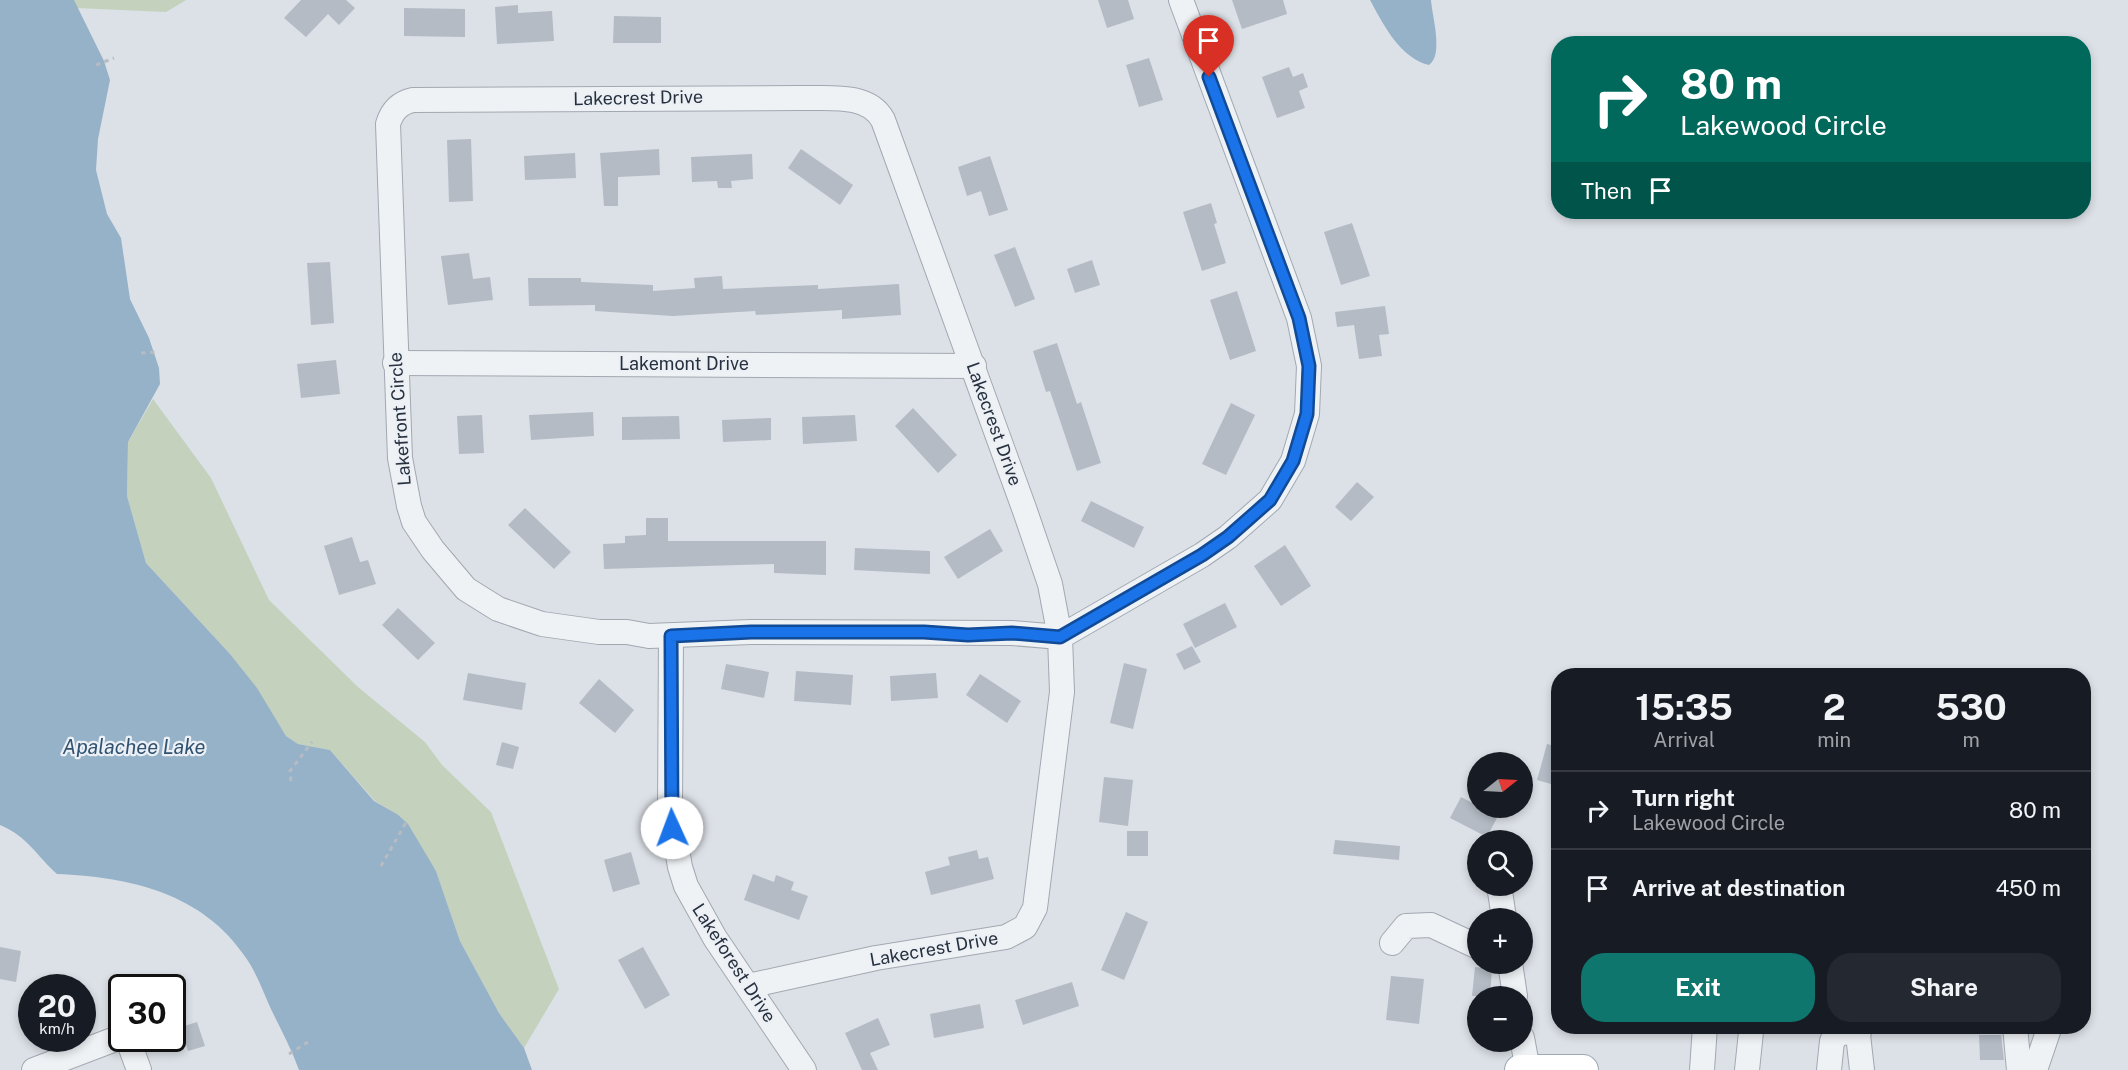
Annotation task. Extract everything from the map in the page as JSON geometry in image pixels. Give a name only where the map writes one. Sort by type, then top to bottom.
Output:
[{"type":"main road","points":[[1525,1070],[1583,1070]]},
{"type":"street","points":[[1060,637],[1202,555],[1257,513],[1270,500],[1286,476],[1301,438],[1307,414],[1309,366],[1299,318],[1181,0]]},
{"type":"street","name":"Lakecrest Drive","points":[[412,100],[799,98],[847,100],[869,105],[883,120],[974,366],[1050,584],[1060,637],[1060,704],[1035,908],[1025,927],[1006,937],[876,958],[748,986]]},
{"type":"street","name":"Lakefront Circle","points":[[412,100],[399,105],[387,124],[395,363],[402,474],[411,514],[433,550],[466,589],[498,609],[542,624],[599,632],[671,636],[751,632],[924,632],[968,635],[1012,633],[1060,637]]},
{"type":"street","name":"Lakemont Drive","points":[[395,363],[974,366]]},
{"type":"street","name":"Lakeforest Drive","points":[[671,636],[670,808],[675,848],[686,886],[700,912],[804,1070]]},
{"type":"street","points":[[1392,943],[1406,926],[1431,925],[1467,942]]},
{"type":"street","points":[[1702,1070],[1704,1034]]},
{"type":"street","points":[[1747,1070],[1751,1034]]},
{"type":"street","points":[[1829,1070],[1832,1041],[1838,1034]]},
{"type":"street","points":[[1858,1034],[1862,1070]]},
{"type":"street","points":[[2016,1034],[2019,1070]]},
{"type":"street","points":[[2035,1070],[2047,1034]]},
{"type":"street","points":[[34,1070],[118,1038],[128,1040],[139,1070]]},
{"type":"street","points":[[1523,1052],[1525,1070]]},
{"type":"path","points":[[96,65],[114,58]]},
{"type":"path","points":[[141,353],[158,352]]},
{"type":"path","points":[[291,782],[290,771],[312,742]]},
{"type":"path","points":[[381,866],[408,819]]},
{"type":"path","points":[[289,1054],[308,1042]]},
{"type":"green space","points":[[74,0],[186,0],[166,12],[76,8]]},
{"type":"green space","points":[[153,399],[211,478],[269,600],[358,687],[425,742],[442,765],[491,812],[559,989],[524,1048],[499,1013],[460,941],[436,871],[397,814],[375,801],[330,750],[298,744],[286,736],[253,684],[230,654],[146,563],[127,496],[128,442]]},
{"type":"water","name":"Apalachee Lake","points":[[0,0],[74,0],[104,61],[110,80],[98,139],[96,170],[107,214],[121,238],[130,299],[149,338],[159,368],[160,384],[128,442],[127,496],[146,563],[230,654],[257,688],[286,736],[298,744],[330,750],[374,801],[397,814],[408,824],[436,871],[460,941],[499,1013],[524,1048],[532,1070],[299,1070],[250,963],[229,936],[209,918],[187,904],[138,885],[111,879],[57,874],[25,841],[0,825]]},
{"type":"water","points":[[1370,0],[1431,0],[1436,53],[1429,65],[1409,55],[1401,48],[1393,39]]},
{"type":"building","points":[[301,0],[346,0],[355,8],[339,25],[328,14],[306,37],[284,18]]},
{"type":"building","points":[[1098,0],[1128,0],[1134,19],[1107,28]]},
{"type":"building","points":[[1232,0],[1283,0],[1287,14],[1242,29]]},
{"type":"building","points":[[518,5],[518,13],[552,11],[554,41],[497,44],[495,7]]},
{"type":"building","points":[[404,8],[465,9],[465,37],[404,36]]},
{"type":"building","points":[[614,16],[661,17],[661,43],[613,43]]},
{"type":"building","points":[[1149,58],[1163,100],[1139,107],[1126,65]]},
{"type":"building","points":[[1289,67],[1293,77],[1303,73],[1308,87],[1299,91],[1305,108],[1277,118],[1262,77]]},
{"type":"building","points":[[471,139],[473,201],[449,202],[447,140]]},
{"type":"building","points":[[659,149],[660,175],[618,177],[618,206],[604,206],[600,153]]},
{"type":"building","points":[[801,149],[853,185],[840,205],[788,168]]},
{"type":"building","points":[[575,153],[576,178],[525,180],[524,156]]},
{"type":"building","points":[[752,154],[753,179],[731,181],[732,188],[718,188],[717,181],[692,182],[691,157]]},
{"type":"building","points":[[990,156],[1008,210],[989,216],[981,191],[967,196],[958,167]]},
{"type":"building","points":[[1211,203],[1217,223],[1214,224],[1226,263],[1202,271],[1183,212]]},
{"type":"building","points":[[1352,223],[1370,276],[1341,285],[1324,232]]},
{"type":"building","points":[[1015,247],[1035,299],[1015,307],[994,255]]},
{"type":"building","points":[[469,253],[473,279],[490,277],[493,300],[448,305],[441,256]]},
{"type":"building","points":[[1092,260],[1100,285],[1075,293],[1067,269]]},
{"type":"building","points":[[330,262],[334,323],[311,325],[307,263]]},
{"type":"building","points":[[722,276],[723,289],[818,285],[818,289],[899,284],[901,315],[842,319],[842,310],[756,315],[755,311],[673,316],[595,311],[595,305],[529,306],[528,278],[581,278],[581,282],[653,285],[653,291],[695,288],[694,278]]},
{"type":"building","points":[[1237,291],[1256,351],[1230,360],[1210,300]]},
{"type":"building","points":[[1385,306],[1389,334],[1379,335],[1382,356],[1359,359],[1354,325],[1337,327],[1335,312]]},
{"type":"building","points":[[1057,343],[1077,404],[1081,402],[1101,463],[1077,471],[1050,391],[1046,392],[1033,351]]},
{"type":"building","points":[[336,360],[340,394],[301,398],[297,364]]},
{"type":"building","points":[[1231,403],[1255,415],[1226,475],[1202,464]]},
{"type":"building","points":[[913,408],[957,455],[938,473],[895,426]]},
{"type":"building","points":[[593,412],[594,436],[531,440],[529,415]]},
{"type":"building","points":[[482,415],[484,453],[459,454],[457,416]]},
{"type":"building","points":[[855,415],[857,441],[803,444],[802,417]]},
{"type":"building","points":[[679,416],[680,439],[622,440],[622,417]]},
{"type":"building","points":[[771,418],[771,440],[723,442],[722,420]]},
{"type":"building","points":[[1357,482],[1374,497],[1351,521],[1335,507]]},
{"type":"building","points":[[1091,501],[1144,527],[1134,548],[1081,521]]},
{"type":"building","points":[[525,508],[571,552],[554,569],[508,525]]},
{"type":"building","points":[[646,518],[668,518],[668,541],[826,541],[826,575],[774,573],[774,564],[604,569],[603,544],[625,543],[625,536],[646,535]]},
{"type":"building","points":[[990,529],[1003,551],[958,579],[944,557]]},
{"type":"building","points":[[352,537],[360,562],[368,560],[376,584],[339,595],[324,546]]},
{"type":"building","points":[[1285,545],[1311,586],[1281,606],[1254,566]]},
{"type":"building","points":[[855,548],[930,551],[930,574],[854,570]]},
{"type":"building","points":[[1225,603],[1237,627],[1195,648],[1183,624]]},
{"type":"building","points":[[398,608],[435,643],[418,660],[382,625]]},
{"type":"building","points":[[1192,646],[1201,662],[1184,670],[1176,654]]},
{"type":"building","points":[[1124,663],[1147,669],[1133,729],[1110,723]]},
{"type":"building","points":[[726,664],[769,672],[764,698],[721,689]]},
{"type":"building","points":[[796,671],[853,675],[851,705],[794,701]]},
{"type":"building","points":[[468,673],[526,683],[522,710],[463,700]]},
{"type":"building","points":[[936,673],[938,698],[891,701],[890,676]]},
{"type":"building","points":[[980,674],[1021,701],[1007,723],[966,695]]},
{"type":"building","points":[[599,679],[634,710],[615,733],[579,703]]},
{"type":"building","points":[[502,742],[519,747],[513,769],[496,765]]},
{"type":"building","points":[[1547,744],[1551,745],[1551,784],[1537,780]]},
{"type":"building","points":[[1104,777],[1133,780],[1128,826],[1099,822]]},
{"type":"building","points":[[1461,797],[1467,800],[1467,818],[1497,818],[1491,830],[1473,830],[1450,818]]},
{"type":"building","points":[[1127,831],[1148,831],[1148,856],[1127,856]]},
{"type":"building","points":[[1335,840],[1400,846],[1399,860],[1333,854]]},
{"type":"building","points":[[977,850],[979,859],[988,857],[994,879],[931,895],[925,872],[950,865],[948,857]]},
{"type":"building","points":[[631,852],[640,884],[613,892],[604,860]]},
{"type":"building","points":[[753,874],[774,882],[776,875],[794,882],[791,890],[808,896],[799,920],[744,900]]},
{"type":"building","points":[[1126,912],[1148,922],[1124,980],[1101,970]]},
{"type":"building","points":[[0,947],[21,951],[16,982],[0,979]]},
{"type":"building","points":[[643,947],[670,995],[645,1009],[618,960]]},
{"type":"building","points":[[1474,974],[1492,974],[1491,986],[1473,986]]},
{"type":"building","points":[[1391,976],[1424,979],[1419,1024],[1386,1020]]},
{"type":"building","points":[[1072,982],[1079,1006],[1023,1025],[1015,1000]]},
{"type":"building","points":[[980,1004],[984,1028],[934,1038],[930,1014]]},
{"type":"building","points":[[878,1018],[890,1045],[870,1053],[878,1070],[862,1070],[845,1033]]},
{"type":"building","points":[[197,1022],[205,1046],[188,1051],[186,1025]]},
{"type":"building","points":[[1979,1035],[2001,1035],[2004,1060],[1980,1060]]},
{"type":"route","points":[[672,828],[670,808],[671,636],[751,632],[924,632],[968,635],[1012,633],[1060,637],[1202,555],[1228,537],[1270,500],[1286,476],[1301,438],[1307,414],[1309,366],[1299,318],[1209,77]]}]
